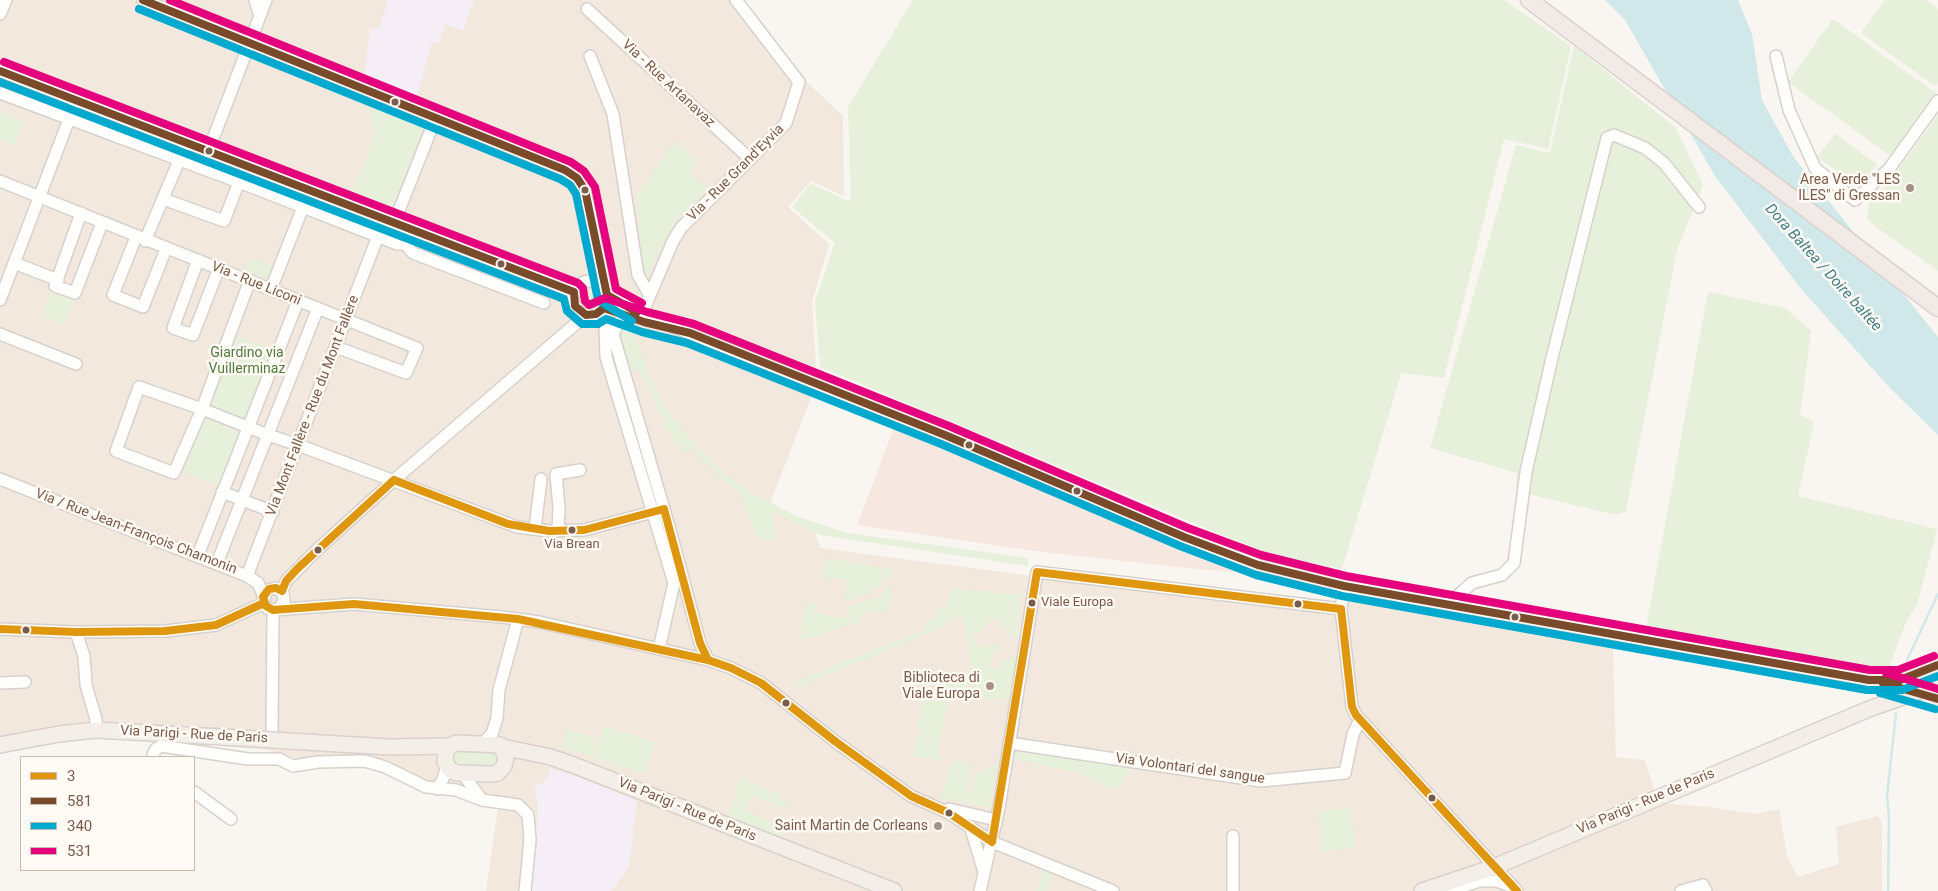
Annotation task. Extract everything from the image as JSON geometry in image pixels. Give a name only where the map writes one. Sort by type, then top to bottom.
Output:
[{"type":"highway","points":[[1529,0],[1938,308]]},
{"type":"highway","points":[[1545,0],[1932,290]]},
{"type":"main road","points":[[1891,685],[1912,683],[1938,665]]},
{"type":"main road","points":[[1869,680],[1900,680],[1937,690]]},
{"type":"main road","name":"Via Parigi - Rue de Paris","points":[[1422,891],[1494,867],[1869,709],[1937,690]]},
{"type":"main road","name":"Via Parigi - Rue de Paris","points":[[0,744],[96,730],[265,737],[389,747],[450,746],[456,743],[483,743],[551,757],[894,891]]},
{"type":"main road","points":[[450,746],[445,757],[455,771]]},
{"type":"main road","points":[[501,746],[506,757],[504,765]]},
{"type":"main road","name":"Via Parigi - Rue de Paris","points":[[389,747],[420,754],[455,771],[487,774],[498,773],[504,765],[518,757],[564,762]]},
{"type":"street","points":[[0,14],[6,0]]},
{"type":"street","points":[[143,0],[534,156],[565,170],[577,178],[585,190],[606,293],[599,311],[560,335]]},
{"type":"street","points":[[255,0],[260,16]]},
{"type":"street","points":[[208,152],[266,0]]},
{"type":"street","name":"Via - Rue Grand'Eyvia","points":[[642,314],[673,241],[681,228],[786,123],[799,82],[736,0]]},
{"type":"street","name":"Via - Rue Artanavaz","points":[[587,9],[749,158]]},
{"type":"street","points":[[590,56],[613,114],[638,275],[654,312],[660,319],[690,333]]},
{"type":"street","points":[[1776,56],[1788,110],[1815,168],[1855,200],[1889,168],[1938,101]]},
{"type":"street","points":[[0,71],[186,144],[537,277],[574,295],[580,312],[599,311],[636,317],[642,314]]},
{"type":"street","points":[[0,93],[179,159],[397,244],[405,244],[413,253],[544,303]]},
{"type":"street","points":[[0,300],[76,100]]},
{"type":"street","points":[[394,223],[436,117]]},
{"type":"street","points":[[1448,604],[1472,584],[1502,575],[1514,563],[1526,472],[1552,358],[1607,138],[1614,135],[1645,148],[1664,163],[1699,207]]},
{"type":"street","points":[[166,249],[143,307],[113,295],[163,199],[186,144]]},
{"type":"street","name":"Via - Rue Liconi","points":[[0,181],[417,348],[406,373],[335,348]]},
{"type":"street","points":[[163,199],[224,221],[239,182]]},
{"type":"street","points":[[271,289],[303,207]]},
{"type":"street","points":[[81,213],[56,286],[75,293],[102,223]]},
{"type":"street","points":[[405,244],[410,229]]},
{"type":"street","name":"Via Mont Fallère - Rue du Mont Fallère","points":[[247,576],[378,236]]},
{"type":"street","points":[[198,260],[173,328],[193,334],[219,268]]},
{"type":"street","points":[[14,263],[58,280]]},
{"type":"street","points":[[537,277],[566,292],[572,312]]},
{"type":"street","points":[[250,280],[202,410],[174,473],[116,451],[139,388],[202,410],[394,480],[508,524],[535,530],[584,530],[659,511]]},
{"type":"street","points":[[0,629],[146,632],[216,625],[285,600],[282,591],[286,581],[297,569],[394,480],[527,368],[560,335],[568,323],[572,312],[574,295],[579,285],[586,282],[601,285],[606,293],[642,314],[945,435],[1220,552],[1258,565],[1344,586],[1891,685]]},
{"type":"street","points":[[198,555],[298,301]]},
{"type":"street","points":[[217,563],[318,308]]},
{"type":"street","points":[[599,311],[690,333]]},
{"type":"street","points":[[599,311],[613,334],[659,511],[674,583],[659,649]]},
{"type":"street","points":[[599,311],[605,325],[606,357],[659,511],[700,642],[708,660]]},
{"type":"street","points":[[613,334],[620,320],[628,318]]},
{"type":"street","points":[[0,334],[76,364]]},
{"type":"street","points":[[558,531],[559,508],[556,474],[580,470]]},
{"type":"street","name":"Via / Rue Jean-François Chamonin","points":[[0,479],[198,555],[247,576],[258,583],[270,604]]},
{"type":"street","points":[[535,530],[541,479]]},
{"type":"street","points":[[222,492],[273,512]]},
{"type":"street","points":[[980,891],[992,842],[992,821],[999,808],[1037,572],[1341,609]]},
{"type":"street","points":[[1344,586],[1341,609],[1352,707],[1360,720],[1514,889]]},
{"type":"street","points":[[265,737],[272,588],[282,591]]},
{"type":"street","points":[[270,604],[362,604],[518,619],[708,660],[761,683],[911,796],[936,806],[992,821]]},
{"type":"street","points":[[483,743],[492,734],[500,690],[518,619]]},
{"type":"street","points":[[76,632],[84,656],[86,685],[96,719],[96,730]]},
{"type":"street","points":[[0,683],[25,682]]},
{"type":"street","points":[[496,718],[501,746]]},
{"type":"street","name":"Via Volontari del sangue","points":[[1009,743],[1261,781],[1345,773],[1353,734],[1360,720]]},
{"type":"street","points":[[154,756],[156,749],[161,746],[248,759],[277,754],[293,766],[318,762],[370,762],[426,787],[456,790],[518,805],[528,815],[530,840],[525,891]]},
{"type":"street","points":[[437,789],[444,777],[455,771],[480,797]]},
{"type":"street","points":[[480,797],[480,783],[487,774]]},
{"type":"street","points":[[195,793],[231,819]]},
{"type":"street","points":[[936,806],[970,826],[992,842],[1092,887],[1113,891]]},
{"type":"street","points":[[970,826],[973,822],[992,821]]},
{"type":"street","points":[[970,826],[985,873]]},
{"type":"street","points":[[1233,836],[1233,891]]},
{"type":"street","points":[[1422,891],[1453,890],[1479,881],[1497,881],[1514,889]]},
{"type":"street","points":[[1681,891],[1703,885],[1706,891]]},
{"type":"shaded area","points":[[0,0],[729,0],[782,63],[806,81],[843,116],[844,196],[811,181],[788,207],[829,244],[812,302],[816,368],[814,390],[769,506],[813,527],[820,548],[1328,612],[1354,601],[1613,648],[1616,757],[1645,760],[1658,803],[1709,807],[1755,814],[1779,809],[1787,856],[1797,877],[1839,864],[1836,827],[1878,816],[1882,824],[1882,891],[486,891],[498,808],[369,766],[328,768],[268,750],[97,735],[0,750]]},
{"type":"shaded area","points":[[388,0],[474,0],[463,31],[446,24],[439,44],[432,41],[417,96],[365,76],[370,28],[379,29]]},
{"type":"shaded area","points":[[895,425],[1176,540],[1251,573],[1195,569],[1042,552],[857,525]]},
{"type":"shaded area","points":[[550,768],[581,778],[637,801],[629,867],[611,891],[530,891],[538,812],[538,802],[534,791],[537,783],[540,784],[546,781]]},
{"type":"green space","points":[[913,0],[1504,0],[1571,46],[1548,149],[1504,139],[1444,378],[1401,373],[1342,569],[1266,553],[820,367],[815,301],[835,243],[792,207],[811,183],[849,202],[851,196],[848,107]]},
{"type":"green space","points":[[1885,0],[1925,0],[1938,9],[1938,82],[1935,86],[1861,33]]},
{"type":"green space","points":[[1833,19],[1937,94],[1892,157],[1788,82]]},
{"type":"green space","points":[[1574,46],[1676,128],[1703,185],[1677,250],[1626,511],[1616,515],[1516,491],[1517,473],[1430,448],[1516,145],[1550,153]]},
{"type":"green space","points":[[366,98],[405,115],[403,119],[409,122],[411,118],[425,123],[390,213],[350,197],[375,135]]},
{"type":"green space","points":[[0,112],[24,121],[15,146],[0,140]]},
{"type":"green space","name":"Area Verde \"LES ILES\" di Gressan","points":[[1938,115],[1938,271],[1876,227],[1867,218],[1869,204],[1896,173]]},
{"type":"green space","points":[[1835,134],[1877,164],[1860,188],[1817,157]]},
{"type":"green space","points":[[676,140],[697,161],[690,172],[708,189],[673,225],[647,275],[642,269],[637,195]]},
{"type":"green space","points":[[249,258],[273,267],[269,279],[244,269]]},
{"type":"green space","points":[[590,289],[597,292],[600,299],[597,306],[590,309],[583,306],[580,299],[583,292]]},
{"type":"green space","points":[[51,292],[74,301],[65,325],[42,316]]},
{"type":"green space","points":[[1708,292],[1785,308],[1811,331],[1800,415],[1814,422],[1798,496],[1937,529],[1917,605],[1906,622],[1888,670],[1817,660],[1646,628]]},
{"type":"green space","points":[[622,323],[631,329],[654,385],[672,416],[701,450],[728,475],[751,492],[796,516],[847,533],[1028,558],[1028,566],[820,535],[776,513],[773,514],[773,525],[778,537],[767,541],[757,535],[749,521],[740,492],[721,479],[692,449],[684,451],[671,438],[672,436],[668,429],[662,428],[665,423],[637,368],[631,371],[618,333]]},
{"type":"green space","name":"Giardino via Vuillerminaz","points":[[235,335],[273,350],[245,421],[209,406]]},
{"type":"green space","points":[[205,418],[239,433],[218,486],[183,472]]},
{"type":"green space","points":[[825,558],[892,569],[891,575],[869,594],[850,600],[845,598],[847,580],[822,577]]},
{"type":"green space","points":[[892,585],[890,609],[862,614],[861,622],[800,640],[806,602],[817,602],[816,613],[846,618],[850,605],[874,599]]},
{"type":"green space","points":[[951,588],[1021,595],[1017,637],[1013,639],[993,617],[980,632],[972,634],[975,637],[973,640],[980,648],[987,643],[991,647],[995,644],[1000,649],[989,659],[993,663],[990,667],[993,670],[1011,656],[1016,657],[1011,698],[976,700],[964,618],[950,619],[950,624],[794,689],[801,679],[926,629],[924,622],[935,617],[936,609],[946,610]]},
{"type":"green space","points":[[923,669],[933,670],[930,698],[948,702],[937,756],[942,758],[941,760],[912,756],[920,730],[917,728],[924,697]]},
{"type":"green space","points":[[938,673],[969,675],[968,693],[937,691]]},
{"type":"green space","points":[[604,726],[655,742],[645,774],[594,758]]},
{"type":"green space","points":[[566,729],[598,739],[592,757],[562,747]]},
{"type":"green space","points":[[457,748],[495,750],[498,761],[493,768],[460,769],[452,764],[451,755]]},
{"type":"green space","points":[[1021,748],[1044,752],[1044,755],[1133,768],[1116,790],[1079,773],[1015,759],[1016,751]]},
{"type":"green space","points":[[953,761],[972,765],[966,792],[972,794],[975,774],[996,763],[990,808],[940,798]]},
{"type":"green space","points":[[740,778],[782,795],[780,799],[786,801],[784,805],[791,808],[790,810],[750,795],[745,810],[785,827],[790,820],[782,838],[728,817]]},
{"type":"green space","points":[[1352,808],[1355,848],[1321,851],[1318,811]]},
{"type":"green space","points":[[1045,868],[1054,872],[1047,891],[1037,891]]},
{"type":"water","name":"Dora Baltea / Doire baltée","points":[[1605,0],[1738,0],[1752,34],[1762,100],[1794,158],[1938,337],[1938,435],[1889,387],[1802,290],[1715,176],[1625,20]]},
{"type":"waterway","points":[[1907,660],[1938,594]]},
{"type":"waterway","points":[[1888,891],[1889,817],[1887,796],[1896,713]]},
{"type":"transit line","name":"581","points":[[143,0],[565,170],[577,178],[585,190],[607,295],[637,312]]},
{"type":"transit line","name":"531","points":[[170,0],[571,162],[584,171],[595,187],[616,289],[642,303]]},
{"type":"transit line","name":"340","points":[[139,9],[560,179],[570,185],[576,194],[598,300],[632,321]]},
{"type":"transit line","name":"531","points":[[4,62],[578,283],[583,288],[585,301],[589,305],[605,298],[647,312],[694,324],[949,426],[1188,528],[1261,555],[1346,576],[1870,670],[1898,670],[1934,656]]},
{"type":"transit line","name":"581","points":[[0,71],[574,292],[575,306],[586,315],[596,314],[604,308],[644,322],[690,333],[945,435],[1184,537],[1258,565],[1344,586],[1869,680],[1900,680],[1938,665]]},
{"type":"transit line","name":"340","points":[[0,82],[564,299],[567,311],[582,324],[598,324],[606,319],[642,332],[687,343],[941,444],[1180,546],[1256,575],[1342,596],[1867,690],[1902,690],[1938,676]]},
{"type":"transit line","name":"3","points":[[394,480],[508,524],[549,531],[584,530],[664,509],[700,643],[708,660],[518,619],[354,604],[273,610],[266,606],[263,597],[269,589],[276,588],[282,591],[286,581],[297,569],[394,480]]},
{"type":"transit line","name":"3","points":[[1037,572],[1341,609]]},
{"type":"transit line","name":"3","points":[[708,660],[731,668],[761,683],[836,742],[911,796],[949,813],[992,842],[1037,572]]},
{"type":"transit line","name":"3","points":[[0,629],[76,632],[165,631],[216,625],[264,603]]},
{"type":"transit line","name":"3","points":[[1341,609],[1352,707],[1356,715],[1517,891]]},
{"type":"transit line","name":"531","points":[[1886,673],[1938,689]]},
{"type":"transit line","name":"581","points":[[1883,683],[1938,699]]},
{"type":"transit line","name":"340","points":[[1880,693],[1935,709]]},
{"type":"place","name":"Area Verde \"LES ILES\" di Gressan","points":[[1910,188]]},
{"type":"place","name":"Via Brean","points":[[572,530]]},
{"type":"place","name":"Viale Europa","points":[[1032,603]]},
{"type":"place","name":"Biblioteca di Viale Europa","points":[[990,686]]},
{"type":"place","name":"Saint Martin de Corleans","points":[[938,826]]}]
